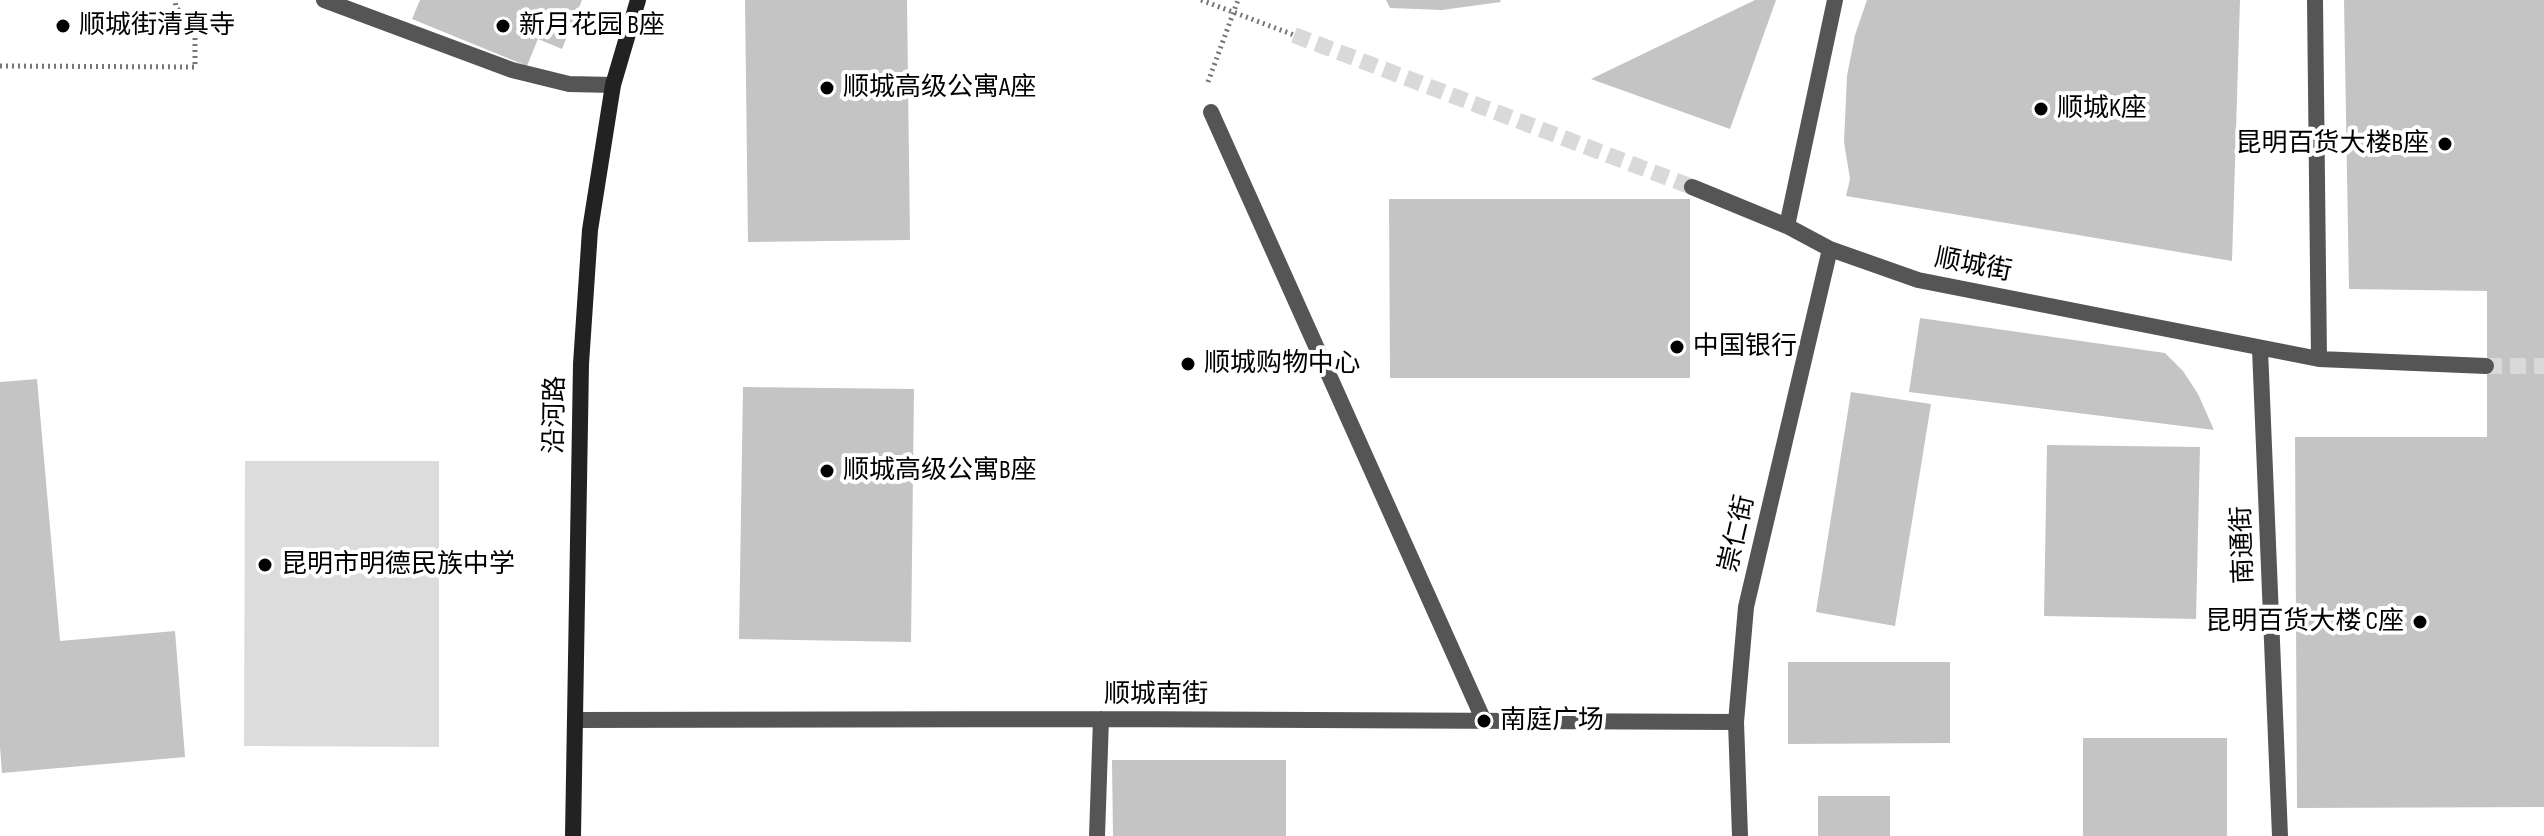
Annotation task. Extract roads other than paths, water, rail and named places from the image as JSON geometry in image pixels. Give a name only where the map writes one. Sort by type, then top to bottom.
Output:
[{"type":"street","points":[[324,0],[512,70],[569,84],[613,85]]},
{"type":"street","name":"沿河路","points":[[573,836],[582,349],[590,230],[613,85],[638,0]]},
{"type":"street","points":[[1787,226],[1835,0]]},
{"type":"street","points":[[2315,0],[2319,359]]},
{"type":"street","points":[[1211,112],[1484,721]]},
{"type":"street","name":"顺城街","points":[[1692,187],[1787,226],[1830,249],[1918,280],[2319,359],[2486,366]]},
{"type":"street","name":"崇仁街","points":[[1740,836],[1736,722],[1746,607],[1830,249]]},
{"type":"street","name":"南通街","points":[[2260,349],[2280,836]]},
{"type":"street","points":[[1097,836],[1101,719]]},
{"type":"street","name":"顺城南街","points":[[575,720],[1736,722]]},
{"type":"tunnel","points":[[1294,35],[1692,187]]},
{"type":"tunnel","points":[[2486,366],[2544,366]]},
{"type":"place","name":"顺城街清真寺","points":[[63,26]]},
{"type":"place","name":"新月花园 B座","points":[[503,26]]},
{"type":"place","name":"顺城高级公寓A座","points":[[827,88]]},
{"type":"place","name":"顺城K座","points":[[2041,109]]},
{"type":"place","name":"昆明百货大楼B座","points":[[2445,144]]},
{"type":"place","name":"中国银行","points":[[1677,347]]},
{"type":"place","name":"顺城购物中心","points":[[1188,364]]},
{"type":"place","name":"顺城高级公寓B座","points":[[827,471]]},
{"type":"place","name":"昆明市明德民族中学","points":[[265,565]]},
{"type":"place","name":"昆明百货大楼 C座","points":[[2420,622]]},
{"type":"place","name":"南庭广场","points":[[1484,721]]}]
